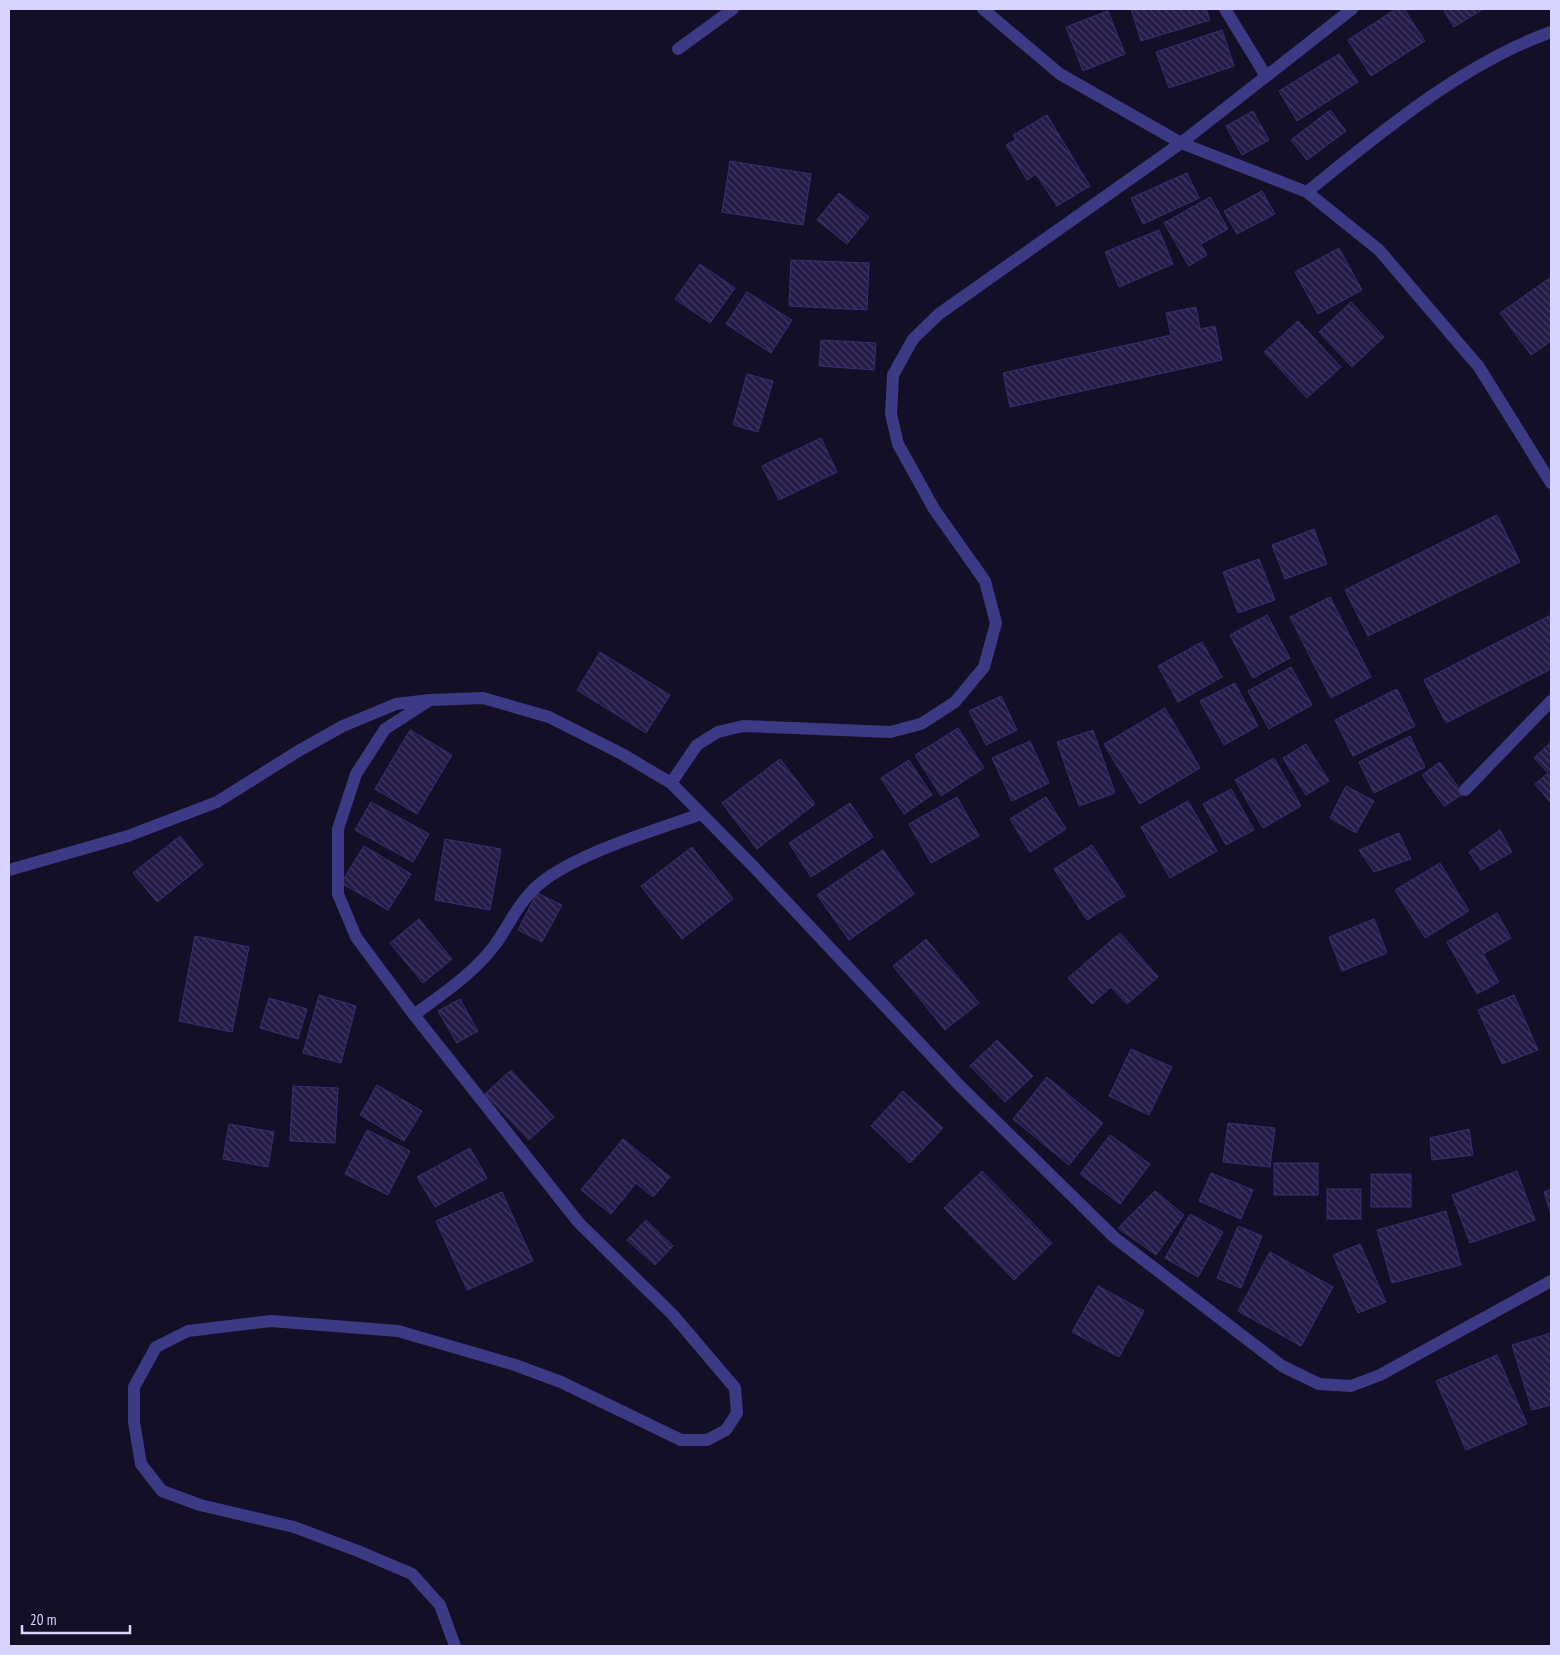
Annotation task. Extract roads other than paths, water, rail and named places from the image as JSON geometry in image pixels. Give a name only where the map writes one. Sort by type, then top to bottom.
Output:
[{"type":"street","points":[[678,49],[733,9]]},
{"type":"street","points":[[983,9],[1060,74],[1181,143],[1307,192],[1379,250],[1479,367],[1551,483]]},
{"type":"street","points":[[1225,9],[1266,76]]},
{"type":"street","points":[[671,783],[697,745],[718,732],[743,726],[890,732],[921,724],[955,702],[984,667],[996,623],[985,581],[934,509],[898,444],[891,414],[893,375],[913,339],[939,314],[1181,143],[1352,9]]},
{"type":"street","points":[[1307,192],[1394,122],[1474,69],[1551,32]]},
{"type":"street","points":[[9,870],[128,836],[217,802],[300,750],[343,726],[396,704],[430,700],[483,698],[549,717],[622,754],[671,783],[961,1087],[1115,1238],[1282,1366],[1319,1384],[1351,1386],[1388,1371],[1551,1281]]},
{"type":"street","points":[[430,700],[385,729],[356,774],[338,829],[338,894],[356,937],[414,1015],[579,1223],[673,1315],[735,1388],[737,1413],[726,1430],[707,1440],[681,1440],[552,1378],[516,1365],[398,1331],[271,1321],[188,1331],[156,1347],[134,1387],[134,1422],[141,1464],[162,1491],[200,1506],[294,1527],[412,1574],[440,1605],[455,1646]]},
{"type":"street","points":[[1465,790],[1551,701]]},
{"type":"street","points":[[414,1015],[475,968],[495,946],[511,917],[533,889],[565,867],[633,838],[701,814]]}]
